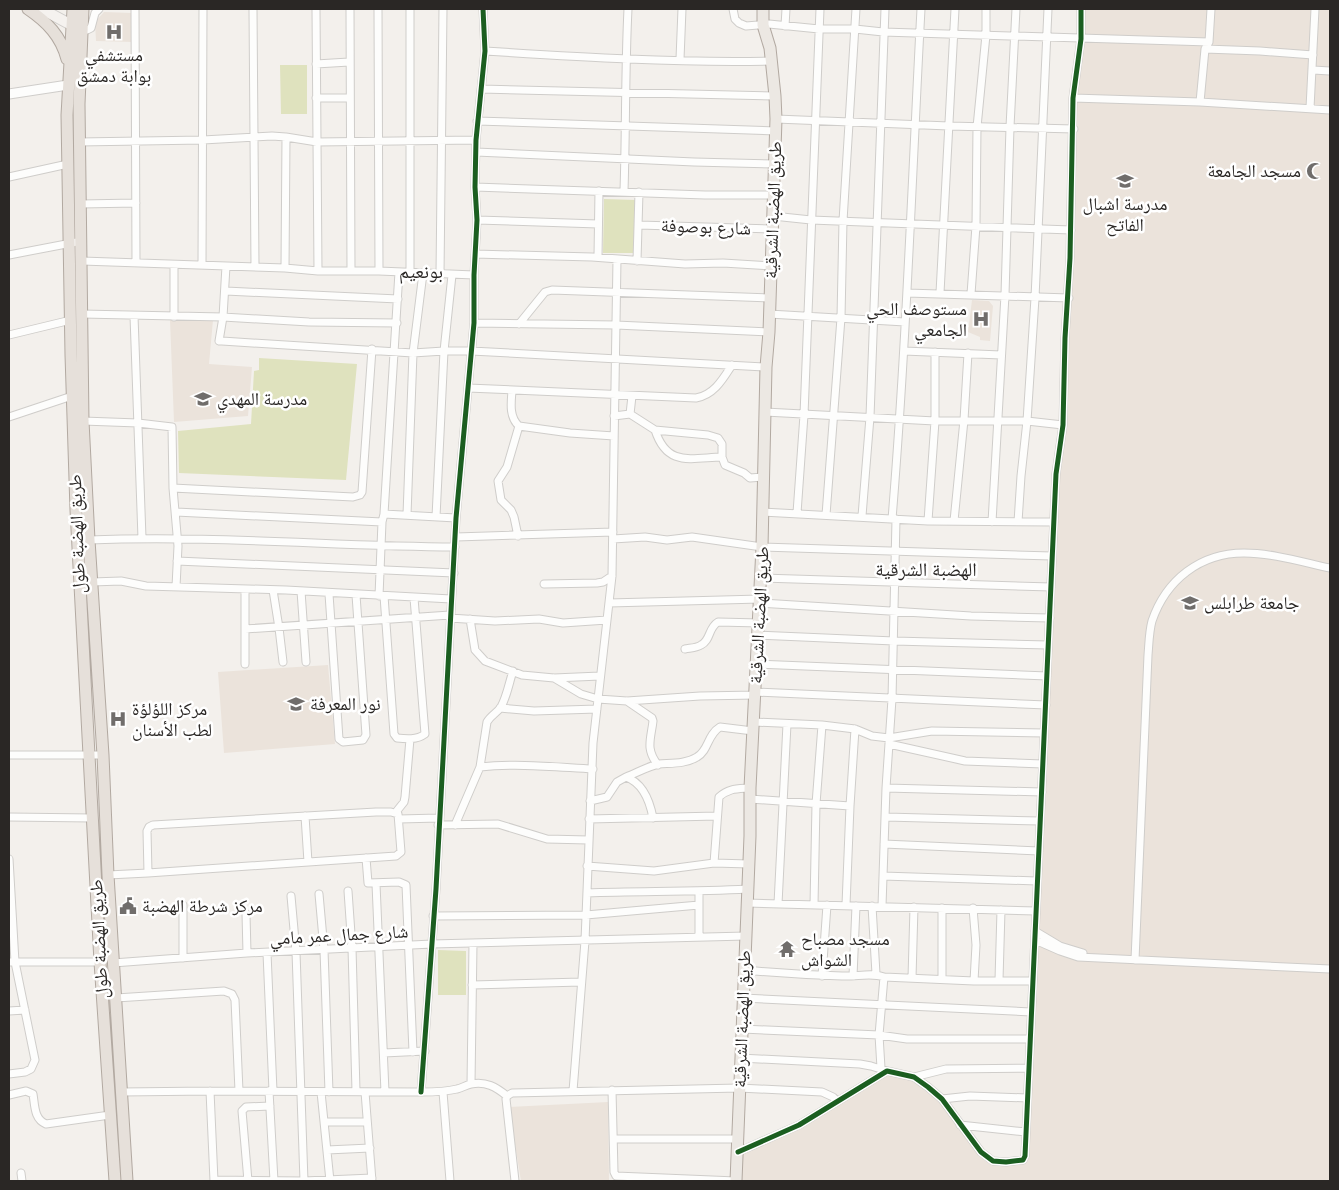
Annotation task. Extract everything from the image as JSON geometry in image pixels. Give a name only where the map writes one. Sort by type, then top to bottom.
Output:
[{"type":"highway","points":[[28,9],[50,26],[58,37],[65,49],[69,67]]},
{"type":"highway","name":"طريق الهضبة طول","points":[[73,9],[77,28],[79,70],[83,421],[127,1181]]},
{"type":"highway","name":"طريق الهضبة طول","points":[[83,9],[69,67],[68,85],[72,396],[92,818],[115,1181]]},
{"type":"main road","points":[[35,9],[51,14],[77,28]]},
{"type":"main road","points":[[763,9],[766,24]]},
{"type":"main road","points":[[766,24],[770,9]]},
{"type":"main road","name":"طريق الهضبة الشرقية","points":[[736,1181],[750,793],[761,578],[766,367],[770,314],[775,164],[776,96],[766,24]]},
{"type":"street","points":[[77,28],[87,30],[91,28],[95,12],[99,9]]},
{"type":"street","points":[[136,9],[136,263]]},
{"type":"street","points":[[202,265],[204,9]]},
{"type":"street","points":[[253,9],[255,267]]},
{"type":"street","points":[[316,9],[318,271]]},
{"type":"street","points":[[350,9],[352,270]]},
{"type":"street","points":[[378,9],[379,271]]},
{"type":"street","points":[[410,9],[410,273]]},
{"type":"street","points":[[440,274],[442,9]]},
{"type":"street","points":[[421,1092],[432,944],[456,518],[474,323],[477,220],[475,187],[476,140],[485,51],[483,9]]},
{"type":"street","points":[[624,191],[626,126],[624,93],[628,9]]},
{"type":"street","points":[[680,59],[682,9]]},
{"type":"street","points":[[733,9],[735,19],[739,23],[752,26],[766,24],[883,32],[1209,42]]},
{"type":"street","points":[[784,26],[786,9]]},
{"type":"street","points":[[797,513],[804,414],[820,9]]},
{"type":"street","points":[[826,515],[841,318],[844,221],[856,9]]},
{"type":"street","points":[[862,516],[870,417],[885,9]]},
{"type":"street","points":[[882,906],[894,641],[896,550],[894,519],[921,9]]},
{"type":"street","points":[[940,293],[955,9]]},
{"type":"street","points":[[971,294],[976,226],[977,127],[986,35],[986,9]]},
{"type":"street","points":[[992,522],[1005,295],[1016,9]]},
{"type":"street","points":[[1018,522],[1035,298],[1048,9]]},
{"type":"street","points":[[740,1058],[860,1064],[914,1077],[942,1099],[981,1152],[993,1161],[998,1162],[1023,1160],[1026,1146],[1056,474],[1063,425],[1065,338],[1069,298],[1074,98],[1081,39],[1081,9]]},
{"type":"street","points":[[1200,102],[1205,49],[1209,42],[1211,9]]},
{"type":"street","points":[[1310,108],[1315,9]]},
{"type":"street","points":[[1205,49],[1260,50],[1313,55]]},
{"type":"street","points":[[485,51],[721,62],[772,60]]},
{"type":"street","points":[[316,64],[349,62]]},
{"type":"street","points":[[1313,70],[1330,70]]},
{"type":"street","points":[[9,94],[68,85]]},
{"type":"street","points":[[481,89],[776,96]]},
{"type":"street","points":[[316,98],[350,98]]},
{"type":"street","points":[[1074,98],[1200,102],[1330,110]]},
{"type":"street","points":[[477,121],[626,126],[776,125],[816,121],[1074,129]]},
{"type":"street","points":[[79,142],[136,142],[253,137],[286,137],[317,142],[350,140],[476,140]]},
{"type":"street","points":[[285,268],[286,137]]},
{"type":"street","points":[[476,152],[625,160],[775,164]]},
{"type":"street","points":[[9,177],[68,164]]},
{"type":"street","points":[[475,187],[773,195]]},
{"type":"street","points":[[598,257],[599,191]]},
{"type":"street","points":[[637,261],[639,192]]},
{"type":"street","points":[[81,204],[136,203]]},
{"type":"street","points":[[773,216],[811,220],[1071,230]]},
{"type":"street","points":[[477,220],[598,224]]},
{"type":"street","name":"شارع بوصوفة","points":[[639,225],[773,229]]},
{"type":"street","points":[[9,255],[82,241]]},
{"type":"street","points":[[475,254],[598,257],[685,264],[723,263],[772,266]]},
{"type":"street","points":[[573,1092],[580,982],[585,941],[592,769],[600,676],[612,576],[617,259]]},
{"type":"street","points":[[82,261],[285,268],[318,271],[352,270],[474,275]]},
{"type":"street","points":[[174,265],[174,317]]},
{"type":"street","points":[[226,266],[226,291],[219,341],[414,353],[444,350],[471,351],[766,367]]},
{"type":"street","points":[[399,272],[380,570],[394,734],[397,738],[410,739],[423,736],[424,734],[414,598]]},
{"type":"street","points":[[407,515],[414,353],[423,273]]},
{"type":"street","points":[[436,517],[444,350],[452,275]]},
{"type":"street","points":[[519,324],[548,290],[770,298]]},
{"type":"street","points":[[226,291],[398,299]]},
{"type":"street","points":[[907,293],[1069,298]]},
{"type":"street","points":[[82,314],[223,317],[309,322],[397,323]]},
{"type":"street","points":[[770,314],[905,322]]},
{"type":"street","points":[[134,316],[142,538]]},
{"type":"street","points":[[9,335],[71,320]]},
{"type":"street","points":[[474,323],[616,325],[769,332]]},
{"type":"street","points":[[173,488],[353,497],[360,495],[362,492],[365,456],[372,349]]},
{"type":"street","points":[[904,350],[1001,355]]},
{"type":"street","points":[[928,521],[934,421],[935,352]]},
{"type":"street","points":[[954,521],[964,420],[968,353]]},
{"type":"street","points":[[468,388],[632,396],[702,397],[718,385],[732,365]]},
{"type":"street","points":[[512,391],[511,407],[514,420],[519,426],[570,433],[614,436]]},
{"type":"street","points":[[9,417],[72,396]]},
{"type":"street","points":[[630,414],[632,396]]},
{"type":"street","points":[[765,412],[834,414],[934,421],[1027,421],[1063,425]]},
{"type":"street","points":[[614,416],[630,414],[655,430],[708,435],[718,438],[722,444],[722,457],[726,467],[743,472],[749,478],[763,477]]},
{"type":"street","points":[[83,421],[138,423],[172,427],[173,488],[177,538],[176,587]]},
{"type":"street","points":[[518,536],[514,516],[501,500],[498,482],[507,468],[519,426]]},
{"type":"street","points":[[655,430],[659,444],[667,453],[676,457],[686,459],[722,457]]},
{"type":"street","points":[[176,512],[382,522]]},
{"type":"street","points":[[762,512],[928,521],[1054,522]]},
{"type":"street","points":[[384,514],[456,518]]},
{"type":"street","points":[[456,537],[613,535],[667,540],[692,537],[762,547],[1052,556]]},
{"type":"street","points":[[89,540],[177,538],[455,547]]},
{"type":"street","points":[[1135,960],[1148,655],[1152,621],[1162,598],[1182,575],[1199,562],[1228,554],[1255,553],[1330,568]]},
{"type":"street","points":[[177,561],[454,573]]},
{"type":"street","points":[[544,584],[596,583],[603,582],[612,576]]},
{"type":"street","points":[[761,578],[1051,587]]},
{"type":"street","points":[[92,582],[121,581],[146,586],[301,591],[329,594],[452,599]]},
{"type":"street","points":[[245,590],[246,664]]},
{"type":"street","points":[[273,590],[283,662]]},
{"type":"street","points":[[301,591],[306,662]]},
{"type":"street","points":[[329,594],[339,740],[343,742],[363,740],[366,735],[356,595]]},
{"type":"street","points":[[609,603],[760,601],[894,612],[1050,618]]},
{"type":"street","points":[[245,629],[450,617],[495,621],[539,619],[563,624],[607,620]]},
{"type":"street","points":[[470,619],[475,650],[485,661],[522,675],[554,678],[600,676]]},
{"type":"street","points":[[685,649],[700,646],[706,642],[712,626],[718,622],[759,629],[894,641],[1048,645]]},
{"type":"street","points":[[757,664],[1047,676]]},
{"type":"street","points":[[455,825],[480,767],[487,722],[490,716],[500,708],[513,671]]},
{"type":"street","points":[[554,678],[581,694],[598,699],[627,701],[756,693],[1046,705]]},
{"type":"street","points":[[627,701],[652,718],[650,751],[651,756],[658,764]]},
{"type":"street","points":[[500,708],[534,711],[597,708]]},
{"type":"street","points":[[778,904],[787,724]]},
{"type":"street","points":[[590,800],[607,797],[617,782],[626,776],[658,764],[684,762],[697,757],[703,751],[712,733],[720,727],[754,727],[787,724],[822,725],[855,729],[889,741],[965,761],[1043,764]]},
{"type":"street","points":[[814,905],[816,804],[822,725]]},
{"type":"street","points":[[846,905],[855,729]]},
{"type":"street","points":[[889,741],[932,731],[1044,733]]},
{"type":"street","points":[[108,876],[396,856],[401,852],[397,816],[405,797],[410,739]]},
{"type":"street","points":[[9,755],[103,755]]},
{"type":"street","points":[[480,767],[496,765],[592,769]]},
{"type":"street","points":[[626,776],[632,779],[646,794],[653,818]]},
{"type":"street","points":[[886,788],[1042,792]]},
{"type":"street","points":[[714,863],[716,816],[719,797],[726,790],[750,793],[783,801],[850,806]]},
{"type":"street","points":[[305,816],[308,862]]},
{"type":"street","points":[[148,873],[147,832],[149,827],[153,825],[305,816],[397,816],[455,825],[498,824],[547,839],[588,840]]},
{"type":"street","points":[[589,819],[716,816]]},
{"type":"street","points":[[9,817],[92,818]]},
{"type":"street","points":[[886,817],[1040,821]]},
{"type":"street","points":[[884,844],[1039,852]]},
{"type":"street","points":[[366,858],[368,883],[399,882],[406,885],[407,946],[413,1052]]},
{"type":"street","points":[[9,860],[12,962],[25,1010],[35,1060],[32,1069],[9,1074]]},
{"type":"street","points":[[587,866],[654,870],[714,863],[748,864]]},
{"type":"street","points":[[883,876],[1038,881]]},
{"type":"street","points":[[376,884],[385,1092]]},
{"type":"street","points":[[587,893],[699,892],[747,889]]},
{"type":"street","points":[[348,891],[352,948],[356,1091]]},
{"type":"street","points":[[699,892],[699,937]]},
{"type":"street","points":[[320,894],[329,1092]]},
{"type":"street","points":[[291,896],[296,952],[304,1181]]},
{"type":"street","points":[[747,903],[1036,911]]},
{"type":"street","points":[[183,905],[183,958]]},
{"type":"street","points":[[433,916],[586,915],[699,905]]},
{"type":"street","points":[[822,976],[827,905]]},
{"type":"street","points":[[852,976],[856,906]]},
{"type":"street","points":[[872,906],[876,974]]},
{"type":"street","points":[[912,978],[914,908]]},
{"type":"street","points":[[942,908],[942,978]]},
{"type":"street","points":[[973,908],[976,945],[974,981]]},
{"type":"street","points":[[999,980],[1002,910]]},
{"type":"street","points":[[246,914],[247,953]]},
{"type":"street","points":[[1035,931],[1060,946],[1098,958]]},
{"type":"street","name":"شارع جمال عمر مامي","points":[[113,963],[247,953],[432,944],[746,936]]},
{"type":"street","points":[[1035,940],[1078,957],[1330,969]]},
{"type":"street","points":[[471,1084],[473,944]]},
{"type":"street","points":[[266,953],[274,1181]]},
{"type":"street","points":[[12,962],[100,962]]},
{"type":"street","points":[[744,970],[822,976],[876,974],[884,977],[942,978],[974,981],[1033,981]]},
{"type":"street","points":[[884,977],[880,1035],[884,1070]]},
{"type":"street","points":[[472,985],[580,982]]},
{"type":"street","points":[[116,998],[224,992],[232,994],[235,1000],[239,1091]]},
{"type":"street","points":[[743,998],[1031,1012]]},
{"type":"street","points":[[9,1011],[25,1010]]},
{"type":"street","points":[[742,1029],[880,1035],[907,1039],[1030,1040]]},
{"type":"street","points":[[384,1054],[425,1051]]},
{"type":"street","points":[[914,1077],[946,1069],[1029,1068]]},
{"type":"street","points":[[738,1152],[799,1125],[884,1070]]},
{"type":"street","points":[[122,1092],[210,1090],[444,1092],[471,1084],[486,1083],[496,1087],[507,1096],[515,1181]]},
{"type":"street","points":[[507,1096],[512,1093],[739,1088],[822,1092],[837,1101]]},
{"type":"street","points":[[210,1090],[214,1181],[372,1180],[365,1092]]},
{"type":"street","points":[[612,1090],[614,1172],[616,1176],[736,1181]]},
{"type":"street","points":[[9,1095],[26,1092],[33,1094],[37,1116],[40,1121],[46,1124],[110,1116]]},
{"type":"street","points":[[320,1092],[330,1181]]},
{"type":"street","points":[[444,1092],[450,1181]]},
{"type":"street","points":[[942,1099],[970,1096],[1028,1098]]},
{"type":"street","points":[[248,1181],[242,1110],[246,1107],[270,1106]]},
{"type":"street","points":[[324,1122],[368,1122]]},
{"type":"street","points":[[960,1125],[1026,1132]]},
{"type":"street","points":[[614,1139],[738,1140]]},
{"type":"street","points":[[327,1150],[370,1148]]},
{"type":"street","points":[[21,1173],[22,1181]]},
{"type":"shaded area","name":"جامعة طرابلس","points":[[1081,9],[1330,9],[1330,1181],[736,1181],[738,1152],[763,1142],[887,1071],[898,1073],[928,1087],[993,1161],[1023,1160],[1056,474],[1063,425],[1074,129]]},
{"type":"shaded area","name":"مستشفي بوابة دمشق","points":[[104,12],[132,13],[133,42],[96,41],[95,22]]},
{"type":"shaded area","name":"مستوصف الحي الجامعي","points":[[972,300],[989,301],[993,306],[990,341],[980,340],[980,337],[968,332]]},
{"type":"shaded area","points":[[170,320],[213,320],[209,364],[252,367],[248,416],[174,422]]},
{"type":"shaded area","points":[[328,665],[335,744],[224,753],[218,672]]},
{"type":"shaded area","points":[[608,1102],[609,1181],[521,1181],[509,1107]]},
{"type":"green space","points":[[280,65],[307,65],[307,114],[281,114]]},
{"type":"green space","points":[[604,199],[636,200],[635,253],[603,253]]},
{"type":"green space","points":[[259,358],[357,364],[346,480],[179,473],[178,431],[251,424],[254,371],[259,370]]},
{"type":"green space","points":[[438,950],[466,951],[466,995],[438,995]]},
{"type":"cycle path","points":[[421,1092],[436,889],[456,518],[474,323],[477,220],[475,187],[476,140],[485,51],[483,9]]},
{"type":"cycle path","points":[[738,1152],[799,1125],[887,1071],[914,1077],[928,1087],[942,1099],[981,1152],[993,1161],[1023,1160],[1025,1156],[1056,474],[1063,425],[1065,338],[1070,258],[1073,98],[1081,39],[1081,9]]},
{"type":"place","name":"مستشفي بوابة دمشق","points":[[114,32]]},
{"type":"place","name":"مسجد الجامعة","points":[[1315,171]]},
{"type":"place","name":"مدرسة اشبال الفاتح","points":[[1125,181]]},
{"type":"place","name":"مستوصف الحي الجامعي","points":[[981,319]]},
{"type":"place","name":"مدرسة المهدي","points":[[203,399]]},
{"type":"place","name":"جامعة طرابلس","points":[[1190,603]]},
{"type":"place","name":"نور المعرفة","points":[[296,704]]},
{"type":"place","name":"مركز اللؤلؤة لطب الأسنان","points":[[118,719]]},
{"type":"place","name":"مركز شرطة الهضبة","points":[[128,906]]},
{"type":"place","name":"مسجد مصباح الشواش","points":[[787,949]]},
{"type":"district","name":"بونعيم","points":[[421,271]]},
{"type":"district","name":"الهضبة الشرقية","points":[[926,569]]}]
